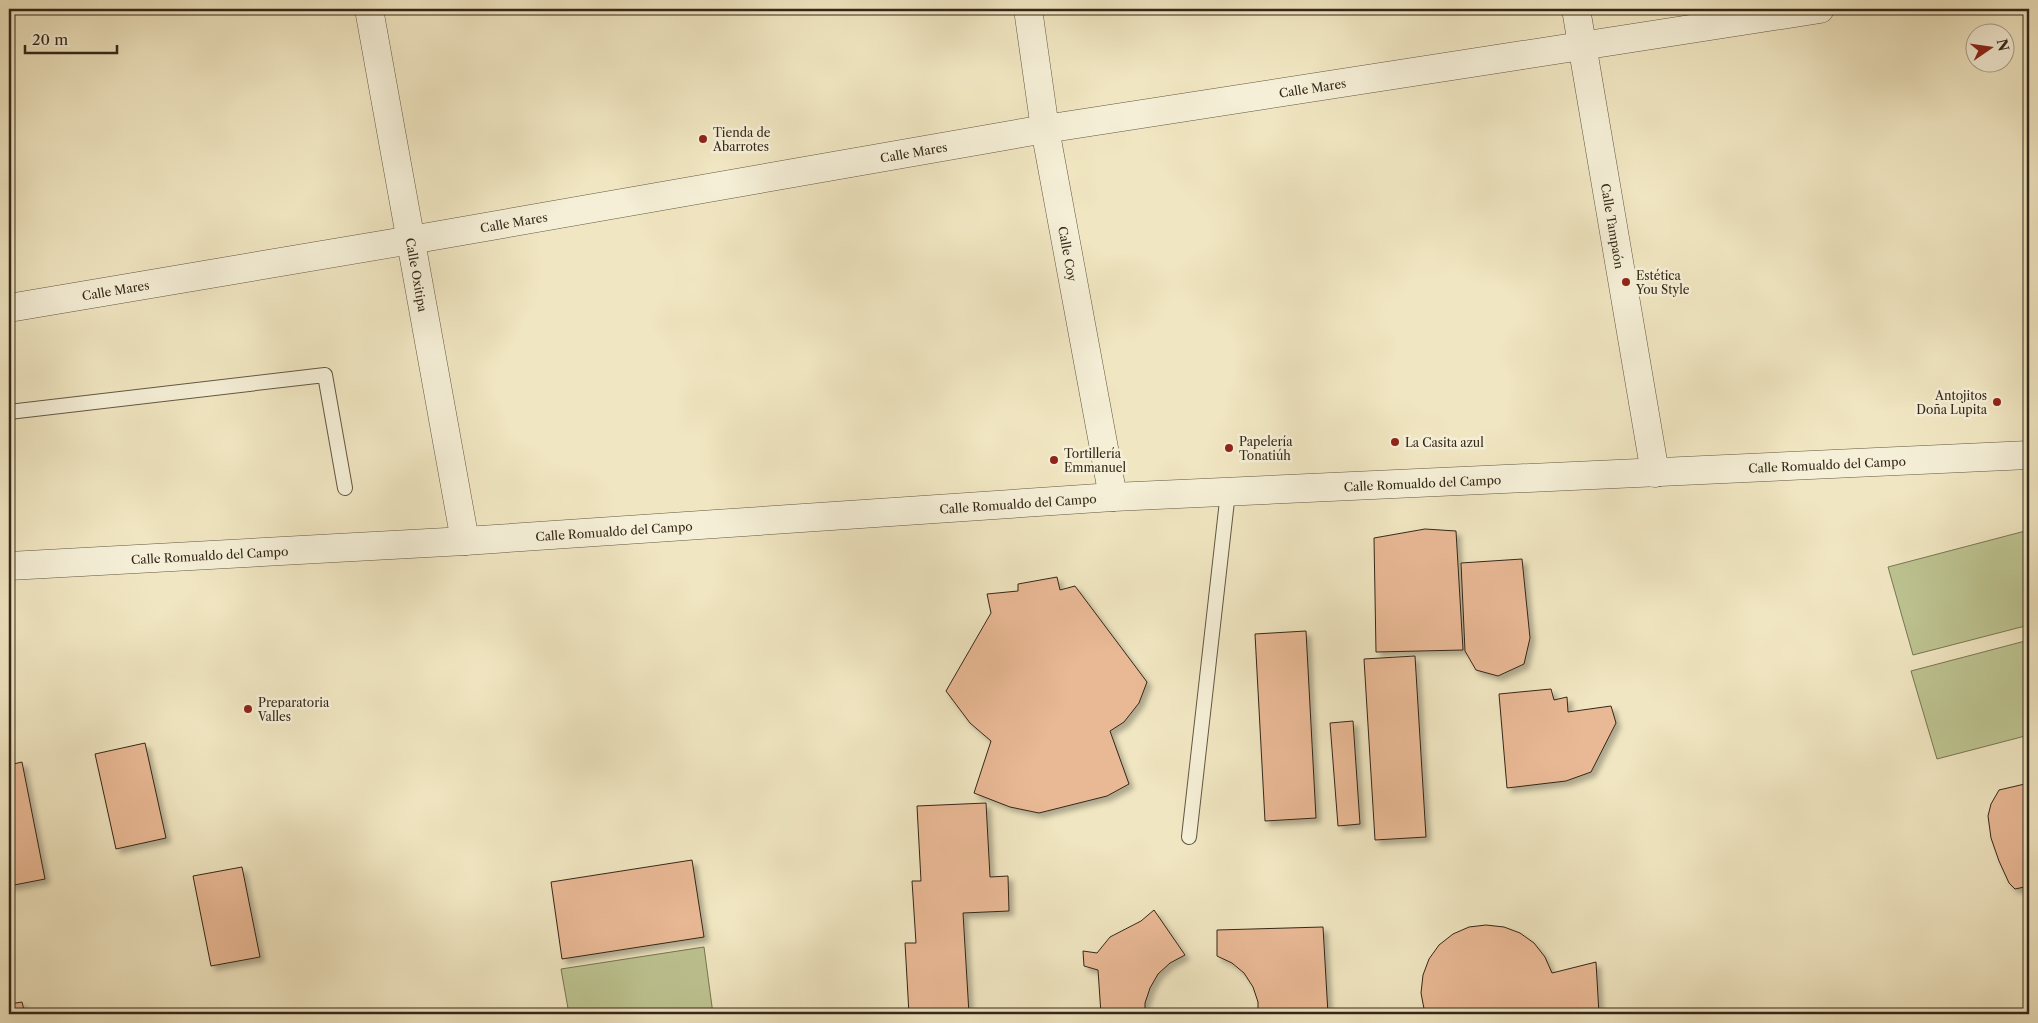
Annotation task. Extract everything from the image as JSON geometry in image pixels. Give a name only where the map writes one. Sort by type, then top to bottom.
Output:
[{"type":"street","name":"Calle Oxitipa","points":[[369,9],[465,541]]},
{"type":"street","name":"Calle Coy","points":[[1028,9],[1045,129],[1113,497]]},
{"type":"street","name":"Calle Tampaón","points":[[1576,9],[1655,473]]},
{"type":"street","name":"Calle Mares","points":[[9,308],[1045,129],[1820,9]]},
{"type":"street","name":"Calle Romualdo del Campo","points":[[9,566],[465,541],[1113,497],[2029,455]]},
{"type":"lane","points":[[9,412],[325,375],[345,488]]},
{"type":"lane","points":[[1190,837],[1228,492]]},
{"type":"green space","points":[[2029,530],[2029,625],[1913,655],[1888,567]]},
{"type":"green space","points":[[2029,640],[2029,735],[1937,759],[1911,671]]},
{"type":"green space","points":[[704,947],[713,1014],[569,1014],[561,969]]},
{"type":"building","points":[[1425,529],[1456,531],[1463,650],[1376,652],[1374,538]]},
{"type":"building","points":[[1522,559],[1530,638],[1524,664],[1498,676],[1476,670],[1465,651],[1461,563]]},
{"type":"building","points":[[1057,577],[1060,590],[1075,586],[1147,682],[1139,703],[1124,722],[1110,731],[1129,784],[1107,796],[1039,813],[1010,807],[974,793],[991,741],[970,723],[946,691],[991,613],[987,594],[1018,591],[1018,584]]},
{"type":"building","points":[[1306,631],[1316,818],[1265,821],[1255,634]]},
{"type":"building","points":[[1415,656],[1426,837],[1375,840],[1364,659]]},
{"type":"building","points":[[1551,689],[1554,700],[1567,697],[1568,712],[1611,706],[1616,723],[1591,772],[1566,781],[1507,788],[1499,694]]},
{"type":"building","points":[[1353,721],[1360,824],[1338,826],[1330,723]]},
{"type":"building","points":[[145,743],[166,838],[116,849],[95,754]]},
{"type":"building","points":[[22,762],[45,879],[9,886],[9,765]]},
{"type":"building","points":[[2029,783],[2029,886],[2015,889],[2009,883],[1999,861],[1991,838],[1988,816],[1991,804],[1999,790]]},
{"type":"building","points":[[986,803],[990,877],[1008,876],[1009,911],[963,913],[969,1014],[909,1014],[905,943],[916,943],[912,881],[921,881],[917,806]]},
{"type":"building","points":[[692,860],[704,937],[562,959],[551,882]]},
{"type":"building","points":[[242,867],[260,957],[211,966],[193,876]]},
{"type":"building","points":[[1154,910],[1185,955],[1170,963],[1158,974],[1150,988],[1145,1003],[1145,1014],[1101,1014],[1098,970],[1084,966],[1083,951],[1097,953],[1110,937],[1141,921]]},
{"type":"building","points":[[1486,925],[1504,927],[1520,933],[1534,943],[1545,957],[1552,973],[1596,962],[1599,1014],[1425,1014],[1421,993],[1423,975],[1429,959],[1439,945],[1453,934],[1469,927]]},
{"type":"building","points":[[1323,927],[1328,1014],[1258,1014],[1258,1002],[1253,987],[1244,973],[1232,963],[1217,956],[1217,930]]},
{"type":"building","points":[[22,1002],[25,1014],[9,1014],[9,1004]]},
{"type":"place","name":"Tienda de Abarrotes","points":[[703,139]]},
{"type":"place","name":"Estética You Style","points":[[1626,282]]},
{"type":"place","name":"Antojitos Doña Lupita","points":[[1997,402]]},
{"type":"place","name":"La Casita azul","points":[[1395,442]]},
{"type":"place","name":"Papelería Tonatiúh","points":[[1229,448]]},
{"type":"place","name":"Tortillería Emmanuel","points":[[1054,460]]},
{"type":"place","name":"Preparatoria Valles","points":[[248,709]]}]
